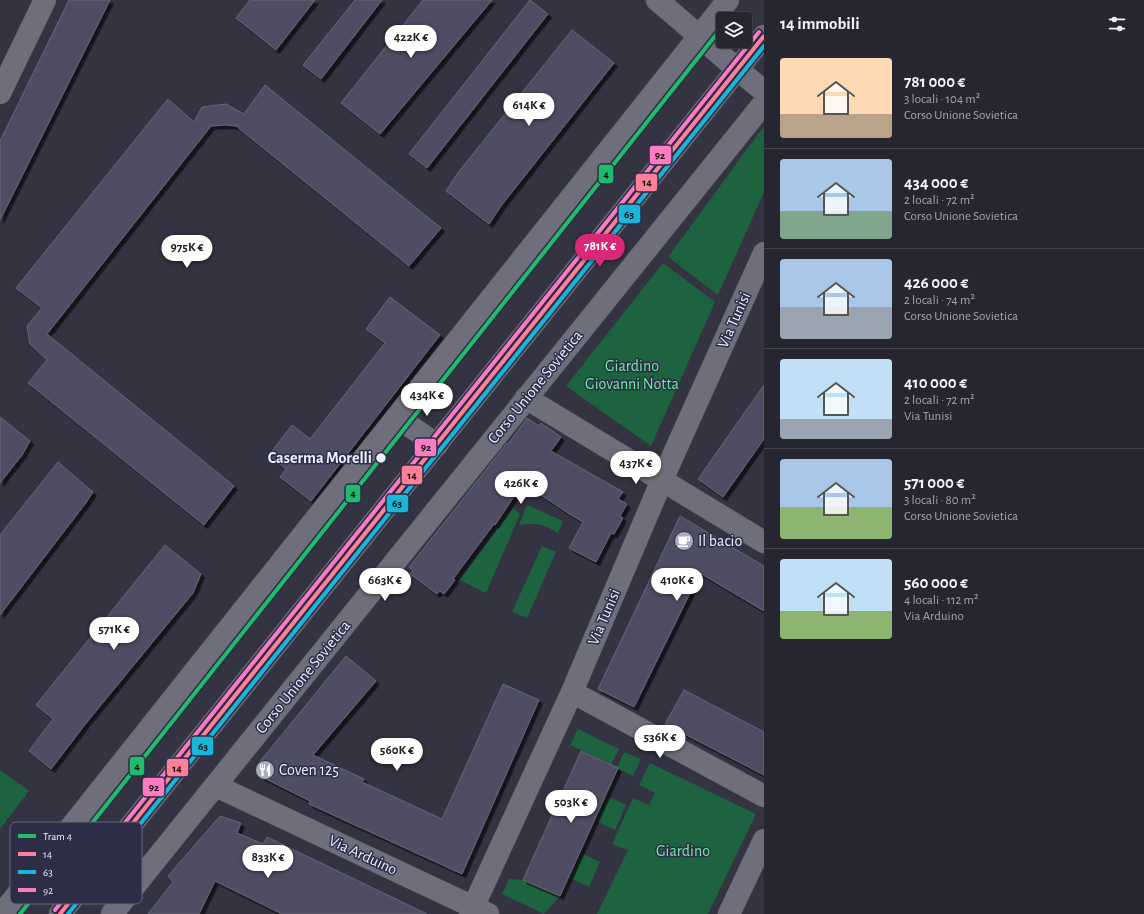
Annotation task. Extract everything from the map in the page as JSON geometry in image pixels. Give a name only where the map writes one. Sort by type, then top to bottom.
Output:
[{"type":"main road","points":[[134,822],[764,36]]},
{"type":"main road","points":[[60,914],[68,904]]},
{"type":"street","points":[[0,93],[45,0]]},
{"type":"street","points":[[657,0],[764,91]]},
{"type":"street","points":[[75,822],[728,0]]},
{"type":"street","name":"Corso Unione Sovietica","points":[[142,877],[764,103]]},
{"type":"street","name":"Via Tunisi","points":[[477,912],[662,480],[764,253]]},
{"type":"street","points":[[526,398],[764,542]]},
{"type":"street","points":[[397,417],[437,444]]},
{"type":"street","points":[[572,692],[764,796]]},
{"type":"street","name":"Via Arduino","points":[[216,786],[477,912]]},
{"type":"street","points":[[729,914],[764,840]]},
{"type":"street","points":[[2,914],[10,904]]},
{"type":"street","name":"Corso Unione Sovietica","points":[[112,914],[120,904]]},
{"type":"green space","points":[[764,126],[764,192],[718,295],[668,257]]},
{"type":"green space","name":"Giardino Giovanni Notta","points":[[663,263],[715,302],[651,446],[566,386]]},
{"type":"green space","points":[[527,505],[563,521],[558,533],[539,524],[519,525]]},
{"type":"green space","points":[[513,508],[520,514],[486,593],[460,580]]},
{"type":"green space","points":[[542,546],[556,552],[527,618],[512,612]]},
{"type":"green space","points":[[578,729],[619,749],[611,764],[570,745]]},
{"type":"green space","points":[[624,752],[641,759],[633,776],[617,768]]},
{"type":"green space","name":"Giardino","points":[[650,763],[756,814],[708,914],[597,914],[628,850],[612,844],[633,798],[649,805],[655,793],[639,785]]},
{"type":"green space","points":[[0,770],[29,791],[0,829]]},
{"type":"green space","points":[[609,797],[626,805],[615,830],[598,822]]},
{"type":"green space","points":[[583,854],[600,862],[589,887],[572,879]]},
{"type":"green space","points":[[509,879],[523,880],[560,896],[544,914],[502,894]]},
{"type":"building","points":[[69,0],[110,0],[0,220],[0,141]]},
{"type":"building","points":[[250,0],[315,0],[276,50],[236,18]]},
{"type":"building","points":[[355,0],[382,0],[321,79],[303,65]]},
{"type":"building","points":[[423,0],[492,0],[380,134],[341,103]]},
{"type":"building","points":[[530,0],[548,14],[427,168],[409,154]]},
{"type":"building","points":[[572,30],[614,63],[501,206],[489,224],[446,191],[457,174]]},
{"type":"building","points":[[265,85],[441,228],[409,266],[236,126],[211,126],[47,334],[234,486],[204,525],[28,383],[47,360],[30,344],[27,326],[42,308],[16,288],[168,99],[194,122],[202,107],[226,104],[244,114]]},
{"type":"building","points":[[390,297],[440,335],[311,501],[280,477],[286,469],[269,455],[292,425],[310,439],[385,343],[366,329]]},
{"type":"building","points":[[764,385],[764,439],[723,497],[698,479]]},
{"type":"building","points":[[0,417],[30,441],[22,455],[0,483]]},
{"type":"building","points":[[527,418],[539,426],[541,423],[561,437],[551,451],[623,492],[618,499],[627,504],[620,516],[623,518],[614,534],[611,533],[596,562],[569,548],[583,522],[523,483],[495,525],[494,524],[453,579],[455,580],[444,594],[440,591],[437,594],[410,574],[413,570],[409,567],[507,443],[508,444]]},
{"type":"building","points":[[58,462],[93,492],[0,615],[0,535]]},
{"type":"building","points":[[680,516],[764,566],[764,611],[700,573],[634,707],[598,689]]},
{"type":"building","points":[[165,545],[201,574],[193,593],[87,722],[51,769],[29,751],[53,719],[36,705]]},
{"type":"building","points":[[346,656],[376,681],[313,755],[364,779],[362,782],[442,819],[503,684],[539,700],[462,874],[309,804],[310,801],[260,776],[258,764]]},
{"type":"building","points":[[684,690],[764,732],[764,775],[665,724]]},
{"type":"building","points":[[581,751],[618,768],[560,896],[523,880]]},
{"type":"building","points":[[220,816],[241,823],[237,833],[263,844],[267,837],[427,914],[282,914],[215,881],[199,914],[148,914],[173,882],[168,876]]},
{"type":"tram line","name":"4","points":[[93,822],[716,35]]},
{"type":"tram line","name":"4","points":[[20,914],[28,904]]},
{"type":"transit line","name":"92","points":[[126,822],[759,32]]},
{"type":"transit line","name":"14","points":[[134,822],[764,36]]},
{"type":"transit line","name":"63","points":[[142,822],[764,46]]},
{"type":"transit line","name":"92","points":[[55,910],[60,904]]},
{"type":"transit line","name":"14","points":[[60,914],[68,904]]},
{"type":"transit line","name":"63","points":[[68,914],[76,904]]},
{"type":"place","name":"Caserma Morelli","points":[[381,458]]},
{"type":"place","name":"Il bacio","points":[[684,541]]},
{"type":"place","name":"Coven 125","points":[[265,770]]}]
